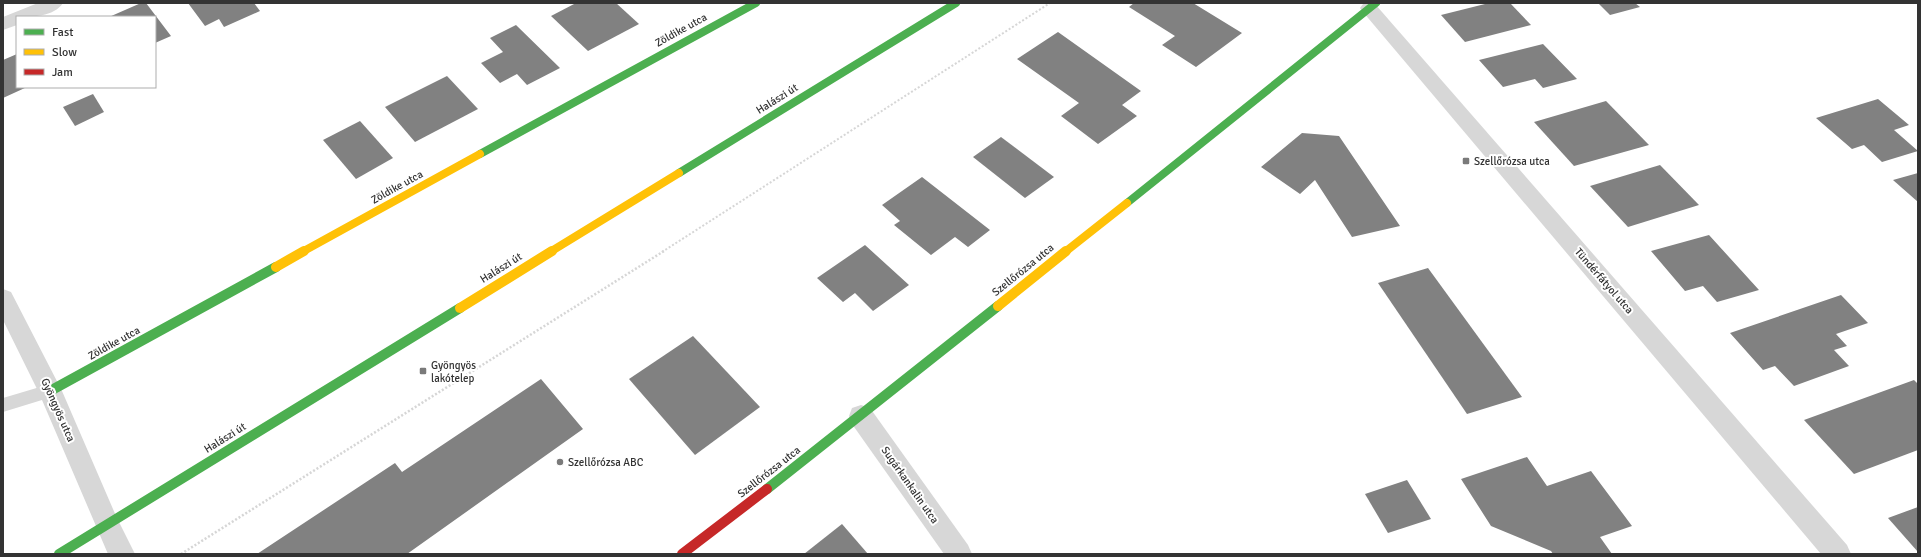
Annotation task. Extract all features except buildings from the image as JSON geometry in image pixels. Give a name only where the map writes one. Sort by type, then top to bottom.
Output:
[{"type":"street","points":[[22,16],[54,3]]},
{"type":"street","name":"Zöldike utca","points":[[50,391],[756,3]]},
{"type":"street","name":"Halászi út","points":[[59,554],[956,3]]},
{"type":"street","name":"Szellőrózsa utca","points":[[682,554],[861,416],[1373,5]]},
{"type":"street","name":"Tündérfátyol utca","points":[[1373,5],[1838,554]]},
{"type":"street","points":[[3,24],[16,18]]},
{"type":"street","name":"Gyöngyös utca","points":[[3,298],[50,391],[107,524],[122,554]]},
{"type":"street","name":"Sugárkankalin utca","points":[[861,416],[959,554]]},
{"type":"lane","points":[[3,405],[50,391]]},
{"type":"path","points":[[181,554],[690,235],[1050,3]]},
{"type":"traffic: fast","points":[[480,154],[756,3]]},
{"type":"traffic: fast","points":[[679,173],[956,3]]},
{"type":"traffic: fast","points":[[1127,203],[1376,3]]},
{"type":"traffic: fast","points":[[50,391],[276,267]]},
{"type":"traffic: fast","points":[[767,489],[998,306]]},
{"type":"traffic: fast","points":[[59,554],[460,308]]},
{"type":"traffic: slow","points":[[276,267],[480,154]]},
{"type":"traffic: slow","points":[[460,308],[679,173]]},
{"type":"traffic: slow","points":[[998,306],[1127,203]]},
{"type":"traffic: jam","points":[[682,554],[767,489]]},
{"type":"place","name":"Szellőrózsa utca","points":[[1466,161]]},
{"type":"place","name":"Gyöngyös lakótelep","points":[[423,371]]},
{"type":"place","name":"Szellőrózsa ABC","points":[[560,462]]}]
